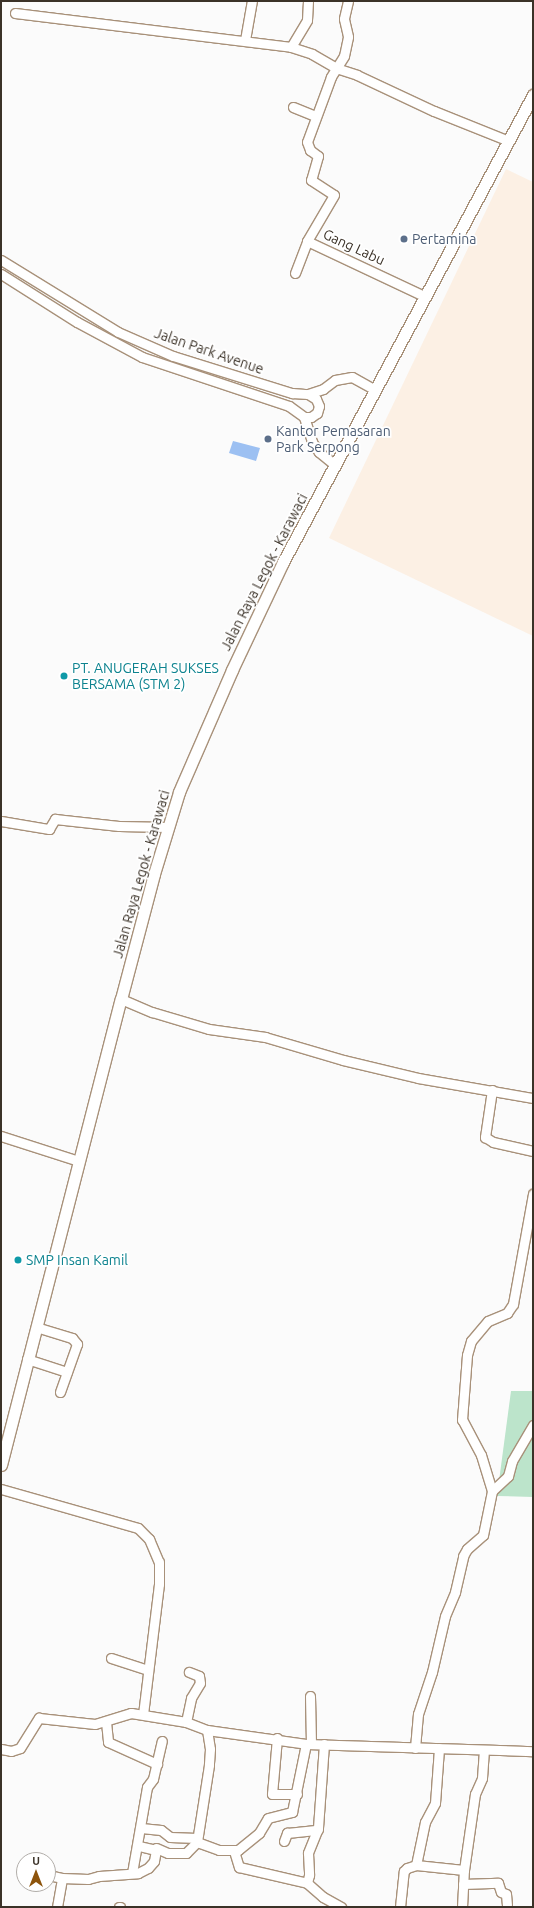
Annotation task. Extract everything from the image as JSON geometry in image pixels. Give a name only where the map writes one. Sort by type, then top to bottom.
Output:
[{"type":"main road","name":"Jalan Raya Legok - Karawaci","points":[[1,1465],[27,1359],[121,1000],[179,792],[232,670],[283,562],[374,389],[533,95]]},
{"type":"street","points":[[245,40],[252,1]]},
{"type":"street","points":[[291,47],[307,20],[308,1]]},
{"type":"street","name":"Gang Labu","points":[[348,1],[344,19],[348,37],[344,56],[336,68],[315,116],[307,142],[310,150],[318,156],[311,180],[334,195],[307,241],[424,296]]},
{"type":"street","points":[[15,13],[245,40],[291,47],[312,54],[336,68],[357,75],[434,111],[508,141]]},
{"type":"street","points":[[293,107],[315,116]]},
{"type":"street","points":[[295,273],[307,241]]},
{"type":"street","name":"Jalan Park Avenue","points":[[1,260],[83,312],[158,351],[292,393],[308,394],[323,389],[335,380],[352,377],[374,389]]},
{"type":"street","name":"Jalan Park Avenue","points":[[1,274],[77,322],[142,357],[290,406],[304,417]]},
{"type":"street","points":[[142,357],[146,346]]},
{"type":"street","points":[[154,362],[158,351]]},
{"type":"street","points":[[258,396],[262,384]]},
{"type":"street","points":[[308,394],[316,399],[319,406],[317,413],[311,417],[304,417],[312,442],[334,464]]},
{"type":"street","points":[[1,821],[49,829],[55,819],[119,826],[168,827]]},
{"type":"street","points":[[121,1000],[152,1012],[210,1029],[265,1037],[343,1060],[418,1078],[533,1098]]},
{"type":"street","points":[[492,1090],[485,1137],[493,1142],[533,1151]]},
{"type":"street","points":[[1,1136],[79,1161]]},
{"type":"street","points":[[415,1748],[418,1714],[432,1672],[445,1616],[455,1592],[463,1556],[467,1549],[483,1535],[492,1491],[483,1460],[462,1420],[466,1362],[471,1341],[482,1327],[492,1318],[507,1313],[513,1304],[533,1194]]},
{"type":"street","points":[[36,1327],[75,1340],[76,1347],[60,1392]]},
{"type":"street","points":[[27,1359],[67,1372]]},
{"type":"street","points":[[492,1491],[508,1476],[512,1461],[533,1425]]},
{"type":"street","points":[[1,1489],[138,1528],[149,1539],[160,1562],[159,1584],[147,1670],[143,1714]]},
{"type":"street","points":[[111,1658],[147,1670]]},
{"type":"street","points":[[186,1722],[192,1698],[200,1683],[199,1676],[189,1672]]},
{"type":"street","points":[[141,1828],[160,1830],[170,1838],[197,1840],[207,1847],[234,1851],[259,1832],[268,1818],[292,1812],[308,1744],[310,1696]]},
{"type":"street","points":[[1,1749],[11,1751],[20,1748],[36,1721],[44,1717],[87,1723],[106,1722],[126,1714],[143,1714],[186,1722],[206,1730],[277,1738],[308,1744],[439,1748],[484,1751],[533,1751]]},
{"type":"street","points":[[106,1722],[108,1742],[157,1764]]},
{"type":"street","points":[[138,1846],[156,1848],[168,1853],[186,1853],[197,1840],[209,1772],[210,1749],[206,1730]]},
{"type":"street","points":[[277,1738],[272,1794],[297,1794]]},
{"type":"street","points":[[132,1873],[138,1846],[147,1787],[153,1779],[162,1741]]},
{"type":"street","points":[[307,1883],[309,1875],[308,1853],[318,1830],[324,1744]]},
{"type":"street","points":[[416,1866],[425,1822],[435,1803],[439,1748]]},
{"type":"street","points":[[462,1907],[464,1870],[475,1794],[482,1778],[484,1751]]},
{"type":"street","points":[[284,1841],[288,1833],[318,1830]]},
{"type":"street","points":[[56,1877],[88,1879],[132,1873],[148,1868],[154,1861],[156,1848]]},
{"type":"street","points":[[234,1851],[238,1867],[307,1883],[323,1897],[341,1907]]},
{"type":"street","points":[[400,1907],[404,1871],[407,1868],[416,1866],[464,1870]]},
{"type":"street","points":[[57,1907],[62,1878]]},
{"type":"street","points":[[463,1884],[498,1883],[501,1892],[506,1894],[507,1905]]},
{"type":"shaded area","points":[[506,169],[533,182],[533,636],[329,538]]},
{"type":"green space","points":[[511,1391],[533,1391],[533,1497],[497,1496]]},
{"type":"water","points":[[233,441],[260,448],[256,461],[229,453]]},
{"type":"place","name":"Pertamina","points":[[404,239]]},
{"type":"place","name":"Kantor Pemasaran Park Serpong","points":[[268,439]]},
{"type":"place","name":"PT. ANUGERAH SUKSES BERSAMA (STM 2)","points":[[64,676]]},
{"type":"place","name":"SMP Insan Kamil","points":[[18,1260]]}]
